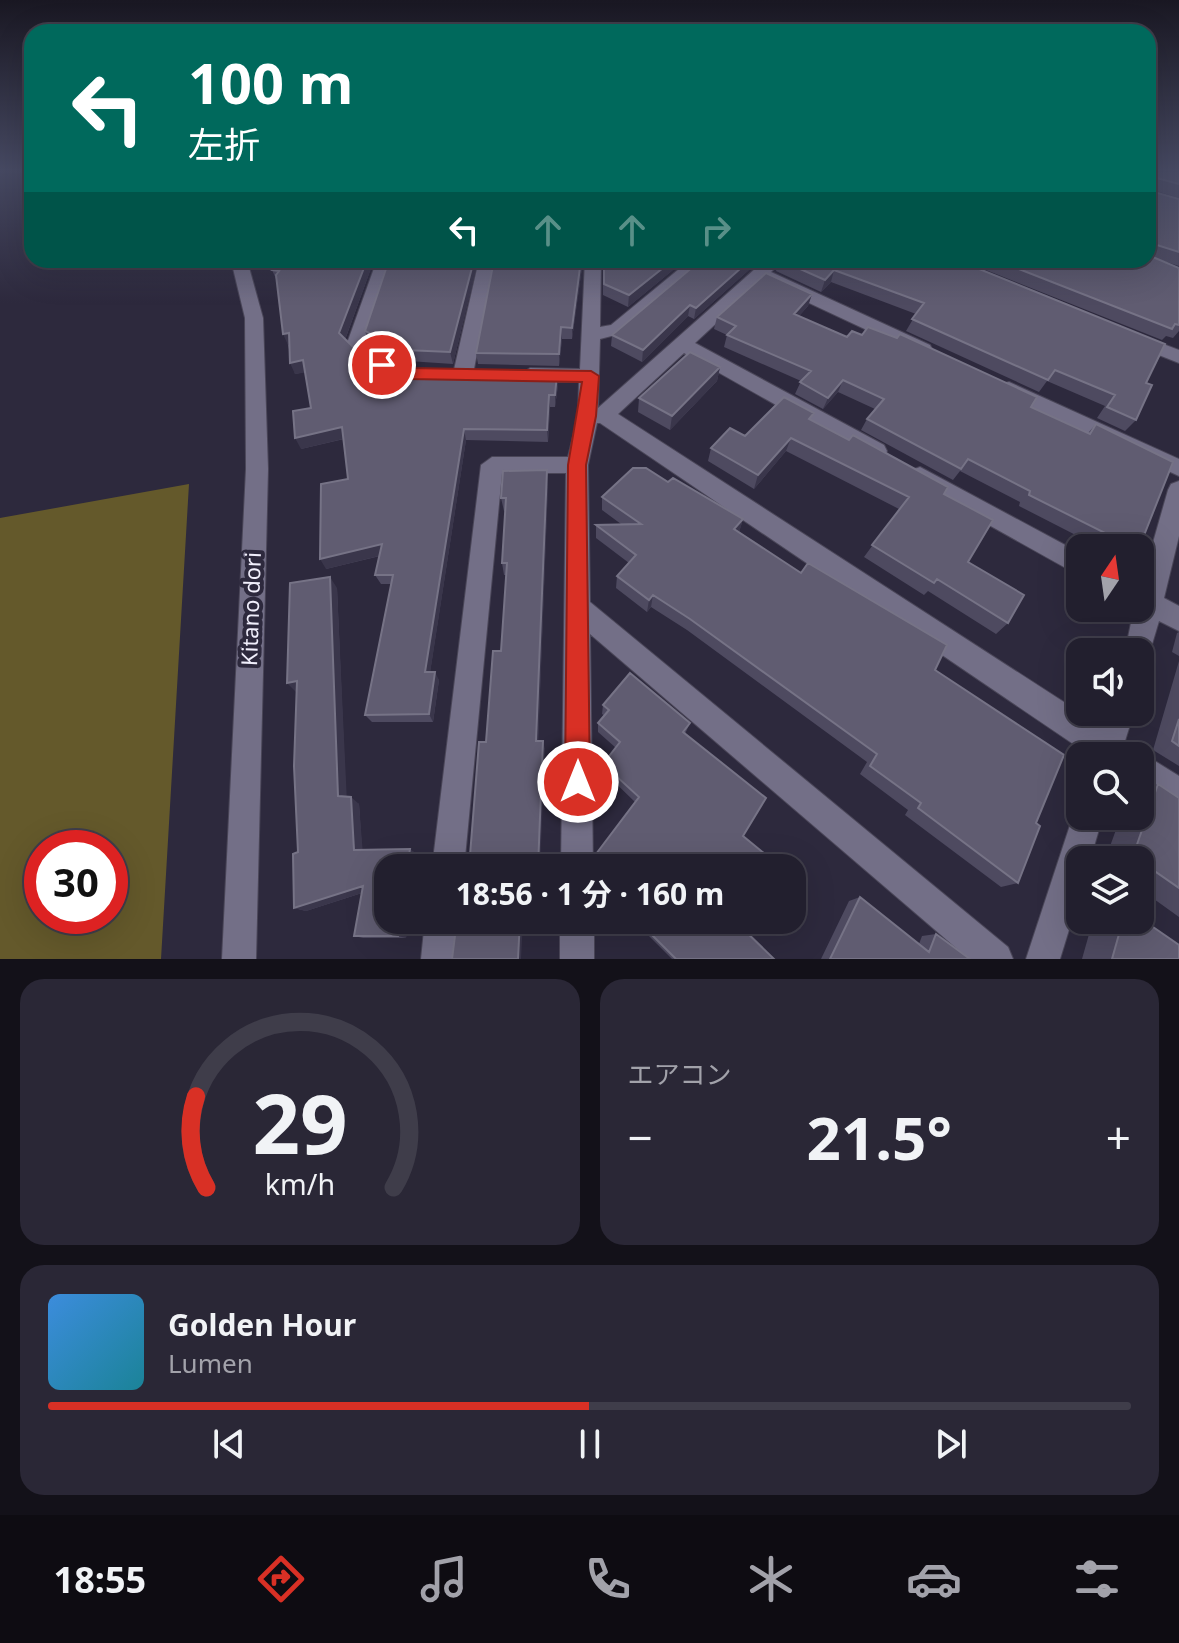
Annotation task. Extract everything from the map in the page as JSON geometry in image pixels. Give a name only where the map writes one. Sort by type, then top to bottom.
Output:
[{"type":"street","name":"Kitano dori","points":[[239,959],[257,469],[254,318],[241,268]]},
{"type":"street","points":[[382,268],[355,346],[382,365],[422,374]]},
{"type":"street","points":[[464,374],[485,268]]},
{"type":"street","points":[[577,854],[577,465],[596,416],[591,376],[593,268]]},
{"type":"street","points":[[592,335],[617,329],[690,268]]},
{"type":"street","points":[[596,416],[685,345],[767,268]]},
{"type":"street","points":[[770,268],[948,361]]},
{"type":"street","points":[[1123,334],[1179,357]]},
{"type":"street","points":[[685,345],[1066,557]]},
{"type":"street","points":[[511,375],[591,376]]},
{"type":"street","points":[[992,381],[1179,468]]},
{"type":"street","points":[[596,416],[1095,742]]},
{"type":"street","points":[[450,854],[492,465],[577,465]]},
{"type":"street","points":[[1154,575],[1179,490]]},
{"type":"street","points":[[1154,606],[1179,619]]},
{"type":"street","points":[[579,609],[996,959]]},
{"type":"street","points":[[1154,777],[1179,794]]},
{"type":"street","points":[[1043,959],[1084,830]]},
{"type":"street","points":[[438,959],[441,934]]},
{"type":"street","points":[[577,934],[577,959]]},
{"type":"shaded area","points":[[189,484],[161,959],[0,959],[0,518]]},
{"type":"building","points":[[1156,214],[1179,214],[1179,252],[1157,245]]},
{"type":"building","points":[[1156,258],[1179,268],[1179,325],[1175,324],[1172,329],[1016,268],[1156,268]]},
{"type":"building","points":[[364,268],[339,333],[358,352],[385,364],[417,370],[557,374],[555,395],[549,395],[547,430],[464,429],[425,672],[435,672],[429,714],[365,715],[393,575],[375,575],[382,544],[320,559],[321,484],[348,479],[342,427],[295,438],[293,411],[311,408],[303,360],[290,363],[289,333],[283,334],[276,275],[279,271],[272,270]]},
{"type":"building","points":[[386,268],[472,268],[450,352],[405,350],[365,331]]},
{"type":"building","points":[[492,268],[580,268],[572,328],[561,327],[559,354],[476,353]]},
{"type":"building","points":[[604,268],[663,268],[629,295],[604,284]]},
{"type":"building","points":[[692,268],[741,268],[696,308],[690,305],[643,350],[612,335]]},
{"type":"building","points":[[798,268],[977,268],[1165,344],[1146,383],[1152,385],[1136,420],[1107,407],[1115,395],[1055,370],[1048,380],[912,319],[924,303],[834,270],[825,280]]},
{"type":"building","points":[[766,273],[812,294],[794,314],[847,337],[852,331],[862,335],[868,327],[897,338],[900,334],[1037,397],[1031,407],[1090,434],[1096,424],[1173,462],[1145,534],[1107,534],[1029,495],[1030,491],[968,459],[961,469],[867,419],[884,399],[843,380],[828,398],[800,382],[811,371],[727,335],[736,326],[717,317]]},
{"type":"building","points":[[690,352],[720,367],[672,416],[639,398]]},
{"type":"building","points":[[784,397],[814,413],[809,419],[849,440],[853,435],[948,487],[944,494],[993,520],[968,562],[1024,595],[1008,623],[937,579],[934,583],[872,545],[909,497],[791,438],[758,475],[711,448],[730,428],[745,436]]},
{"type":"building","points":[[633,468],[646,468],[668,482],[673,478],[743,519],[734,529],[801,573],[808,563],[947,645],[935,670],[1064,755],[1036,823],[1040,826],[1018,883],[918,808],[921,803],[870,766],[877,754],[690,619],[653,595],[649,600],[617,576],[636,555],[596,525],[641,524],[602,497]]},
{"type":"building","points":[[547,470],[536,741],[543,741],[539,854],[470,854],[479,742],[486,742],[493,651],[501,651],[507,563],[502,563],[506,498],[501,498],[503,471]]},
{"type":"building","points":[[330,577],[338,796],[351,797],[354,850],[410,849],[409,854],[374,854],[374,934],[398,936],[354,936],[363,886],[294,908],[293,854],[298,852],[294,766],[297,681],[287,683],[290,583]]},
{"type":"building","points":[[630,673],[690,723],[683,732],[766,798],[743,836],[765,854],[596,854],[639,797],[603,764],[620,742],[598,723],[609,710],[603,705]]},
{"type":"building","points":[[1179,719],[1179,746],[1172,741]]},
{"type":"building","points":[[1158,784],[1179,798],[1179,888],[1154,871],[1154,846],[1136,846],[1142,830],[1154,830],[1154,796]]},
{"type":"building","points":[[860,897],[929,952],[936,934],[970,959],[830,959]]},
{"type":"building","points":[[1154,928],[1179,945],[1179,959],[1112,959],[1119,934],[1154,934]]},
{"type":"building","points":[[455,934],[519,934],[518,959],[452,959]]},
{"type":"building","points":[[651,934],[748,934],[774,959],[676,959]]},
{"type":"route","points":[[382,365],[409,373],[591,376],[588,416],[577,465],[578,782]]}]
